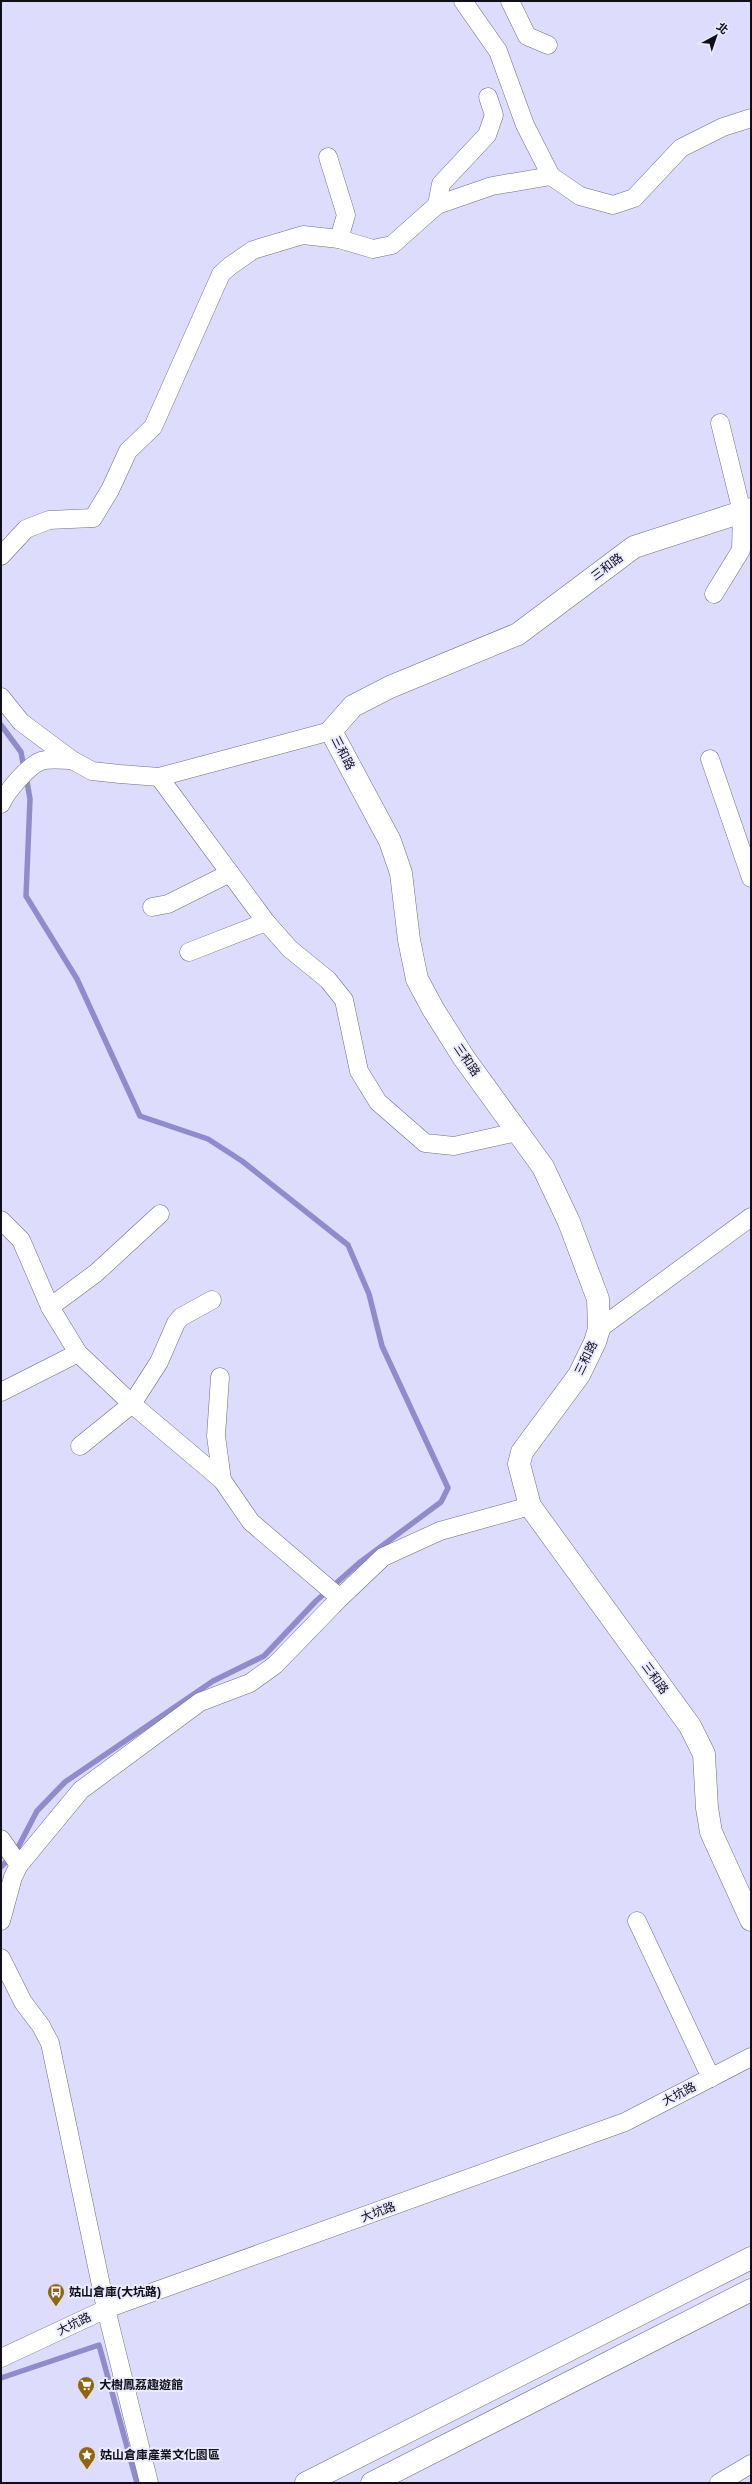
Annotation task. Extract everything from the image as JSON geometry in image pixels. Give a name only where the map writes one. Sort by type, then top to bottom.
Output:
[{"type":"main road","name":"三和路","points":[[747,510],[634,547],[518,634],[390,687],[353,706],[331,731],[390,841],[401,873],[409,940],[417,979],[433,1009],[456,1046],[543,1167],[569,1222],[598,1299],[599,1329],[596,1342],[579,1375],[522,1452],[519,1464],[530,1506],[690,1726],[704,1754],[707,1808],[711,1832],[751,1920]]},
{"type":"main road","points":[[306,2483],[751,2258]]},
{"type":"main road","points":[[372,2483],[751,2290]]},
{"type":"street","points":[[463,1],[498,51],[525,125],[551,176],[580,196],[613,205],[634,198],[681,148],[723,127],[751,118]]},
{"type":"street","points":[[510,1],[527,36],[548,45]]},
{"type":"street","points":[[437,205],[441,184],[487,135],[494,115],[488,97]]},
{"type":"street","points":[[328,158],[346,215],[339,239]]},
{"type":"street","points":[[1,556],[26,529],[49,520],[93,518],[110,490],[128,451],[153,427],[220,274],[252,250],[303,235],[339,239],[373,249],[392,245],[437,205],[492,186],[551,176]]},
{"type":"street","points":[[714,594],[741,550],[747,510],[720,423]]},
{"type":"street","name":"三和路","points":[[1,697],[21,722],[72,760],[92,771],[159,777],[331,731]]},
{"type":"street","points":[[710,759],[751,878]]},
{"type":"street","points":[[1,804],[4,797],[24,774],[41,761],[72,760]]},
{"type":"street","points":[[159,777],[266,922],[290,949],[328,980],[338,991],[344,1000],[359,1071],[378,1102],[403,1126],[425,1143],[454,1146],[517,1132]]},
{"type":"street","points":[[152,907],[168,904],[230,873]]},
{"type":"street","points":[[189,952],[266,922]]},
{"type":"street","points":[[50,1307],[96,1273],[160,1214]]},
{"type":"street","points":[[599,1329],[751,1217]]},
{"type":"street","points":[[1,1220],[21,1240],[50,1307],[78,1353],[132,1404],[222,1480],[251,1522],[324,1582],[340,1598]]},
{"type":"street","points":[[80,1446],[132,1404],[159,1362],[176,1323],[181,1317],[212,1300]]},
{"type":"street","points":[[1,1392],[78,1353]]},
{"type":"street","points":[[220,1377],[216,1436],[222,1480]]},
{"type":"street","points":[[1,1921],[11,1875],[81,1790],[200,1702],[250,1684],[276,1665],[340,1598],[383,1557],[440,1531],[530,1506]]},
{"type":"street","points":[[1,1839],[11,1875]]},
{"type":"street","points":[[637,1921],[711,2078]]},
{"type":"street","points":[[1,1958],[23,2002],[41,2026],[50,2043],[106,2308],[149,2483]]},
{"type":"street","name":"大坑路","points":[[1,2358],[106,2308],[625,2122],[751,2057]]},
{"type":"street","points":[[719,2483],[751,2464]]},
{"type":"waterway","points":[[1,725],[21,752],[24,768]]},
{"type":"waterway","points":[[1,1867],[15,1853],[37,1811],[65,1782],[213,1681],[264,1656],[316,1601],[359,1563],[441,1502],[448,1488],[382,1346],[369,1294],[348,1245],[242,1161],[208,1139],[140,1116],[77,979],[26,896],[30,799],[26,776]]},
{"type":"waterway","points":[[1,2378],[99,2345],[137,2483]]},
{"type":"place","name":"姑山倉庫(大坑路)","points":[[56,2307]]},
{"type":"place","name":"大樹鳳荔趣遊館","points":[[86,2400]]},
{"type":"place","name":"姑山倉庫產業文化園區","points":[[87,2470]]}]
